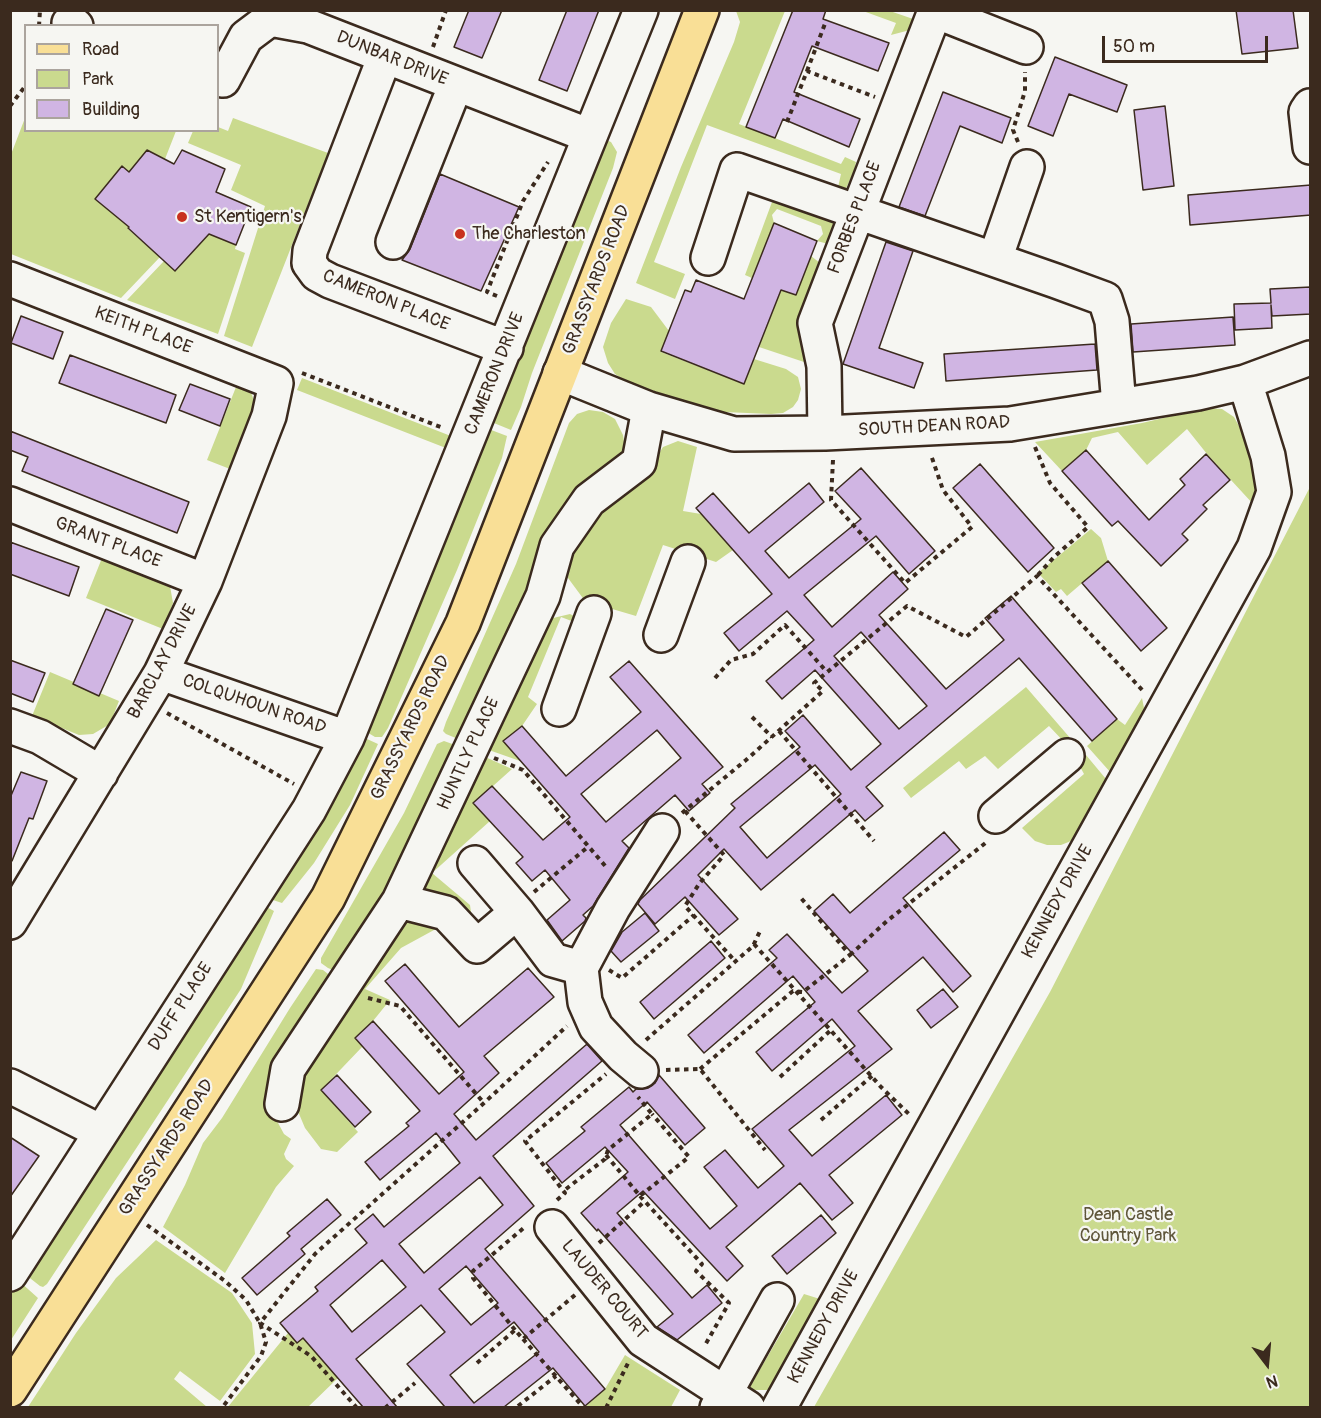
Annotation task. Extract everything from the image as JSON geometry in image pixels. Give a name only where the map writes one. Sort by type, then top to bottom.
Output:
[{"type":"main road","name":"GRASSYARDS ROAD","points":[[10,1390],[328,898],[463,623],[702,10]]},
{"type":"street","name":"CAMERON DRIVE","points":[[347,738],[523,306],[580,132],[641,10]]},
{"type":"street","name":"FORBES PLACE","points":[[829,433],[825,366],[815,323],[935,11],[1026,47]]},
{"type":"street","name":"DUNBAR DRIVE","points":[[219,79],[223,80],[246,37],[270,19],[308,26],[580,132]]},
{"type":"street","name":"CAMERON PLACE","points":[[385,56],[310,251],[309,263],[316,274],[330,281],[506,348]]},
{"type":"street","points":[[393,242],[456,84]]},
{"type":"street","points":[[1311,106],[1306,112],[1311,147]]},
{"type":"street","points":[[995,259],[1028,167]]},
{"type":"street","points":[[708,258],[738,170],[995,259],[1105,299],[1112,321],[1119,406]]},
{"type":"street","name":"KEITH PLACE","points":[[10,279],[276,383]]},
{"type":"street","name":"SOUTH DEAN ROAD","points":[[560,373],[649,409],[734,434],[829,433],[1031,421],[1198,393],[1245,382],[1311,358]]},
{"type":"street","name":"KENNEDY DRIVE","points":[[779,1407],[1254,548],[1274,492],[1268,456],[1245,382]]},
{"type":"street","name":"BARCLAY DRIVE","points":[[10,922],[161,673],[205,581],[269,416],[276,383]]},
{"type":"street","name":"HUNTLY PLACE","points":[[282,1104],[288,1069],[399,901],[543,596],[557,546],[589,500],[639,462],[649,409]]},
{"type":"street","name":"GRANT PLACE","points":[[10,504],[205,581]]},
{"type":"street","points":[[661,635],[688,562]]},
{"type":"street","points":[[559,709],[594,613]]},
{"type":"street","name":"COLQUHOUN ROAD","points":[[161,673],[347,738]]},
{"type":"street","points":[[10,726],[40,737],[101,773]]},
{"type":"street","name":"DUFF PLACE","points":[[10,1274],[316,796],[347,738]]},
{"type":"street","points":[[996,825],[1067,756]]},
{"type":"street","points":[[633,1064],[596,1027],[585,1002],[584,963],[625,888],[673,821]]},
{"type":"street","points":[[475,863],[517,912],[553,960],[584,963]]},
{"type":"street","points":[[399,901],[446,913],[477,946],[517,912]]},
{"type":"street","points":[[10,1086],[101,1132]]},
{"type":"street","name":"LAUDER COURT","points":[[544,1219],[643,1340],[691,1371],[730,1402]]},
{"type":"street","points":[[730,1402],[777,1300]]},
{"type":"path","points":[[424,72],[446,10]]},
{"type":"path","points":[[787,122],[826,21]]},
{"type":"path","points":[[1026,47],[1025,91],[1013,130],[1028,167]]},
{"type":"path","points":[[807,71],[899,105]]},
{"type":"path","points":[[10,106],[24,88]]},
{"type":"path","points":[[523,306],[487,292],[524,201],[580,132]]},
{"type":"path","points":[[276,383],[294,371],[469,437]]},
{"type":"path","points":[[735,961],[685,906],[699,884],[724,855],[673,821],[823,691],[814,683],[907,606],[966,637],[1037,576],[1054,557],[1088,527],[1050,483],[1034,445],[1031,421]]},
{"type":"path","points":[[829,433],[831,500],[905,583],[972,527],[943,490],[932,462],[928,428]]},
{"type":"path","points":[[1037,576],[1163,712]]},
{"type":"path","points":[[715,678],[731,660],[753,654],[785,626],[827,672]]},
{"type":"path","points":[[144,700],[316,796]]},
{"type":"path","points":[[752,717],[772,737]]},
{"type":"path","points":[[779,731],[874,841]]},
{"type":"path","points":[[471,749],[523,770],[625,888]]},
{"type":"path","points":[[633,1064],[700,1069],[793,991],[803,992],[850,955],[996,825]]},
{"type":"path","points":[[517,912],[523,902],[589,846]]},
{"type":"path","points":[[801,898],[850,955]]},
{"type":"path","points":[[584,963],[622,978],[694,915]]},
{"type":"path","points":[[584,1407],[515,1330],[473,1278],[473,1271],[544,1219],[566,1193],[525,1141],[633,1064],[754,944],[761,929]]},
{"type":"path","points":[[754,944],[881,1087],[912,1118],[934,1126]]},
{"type":"path","points":[[345,983],[366,997],[400,1006],[484,1103]]},
{"type":"path","points":[[260,1323],[315,1254],[484,1103],[587,1007]]},
{"type":"path","points":[[780,1077],[831,1030]]},
{"type":"path","points":[[633,1064],[629,1086],[689,1157],[640,1196]]},
{"type":"path","points":[[700,1069],[765,1150]]},
{"type":"path","points":[[821,1120],[873,1075]]},
{"type":"path","points":[[566,1189],[605,1159],[608,1150],[652,1114]]},
{"type":"path","points":[[606,1155],[702,1264],[696,1271],[729,1303],[691,1371]]},
{"type":"path","points":[[523,1339],[645,1202]]},
{"type":"path","points":[[361,1203],[365,1209]]},
{"type":"path","points":[[126,1210],[225,1281],[246,1300],[260,1323],[266,1342],[261,1356],[222,1407]]},
{"type":"path","points":[[260,1323],[311,1356],[357,1407]]},
{"type":"path","points":[[477,1363],[515,1330]]},
{"type":"path","points":[[606,1407],[625,1368],[643,1340]]},
{"type":"path","points":[[518,1407],[556,1376]]},
{"type":"path","points":[[385,1407],[415,1383]]},
{"type":"green space","points":[[736,11],[785,11],[739,124],[841,164],[845,157],[856,162],[842,197],[836,196],[841,174],[707,125],[654,262],[685,274],[675,299],[636,283],[681,167],[734,42],[740,22]]},
{"type":"green space","points":[[863,11],[890,11],[916,20],[910,30],[891,35],[896,23]]},
{"type":"green space","points":[[233,118],[328,153],[252,347],[224,336],[265,206],[231,190],[241,165],[188,143],[193,132],[219,132],[219,127],[228,131]]},
{"type":"green space","points":[[24,121],[24,132],[176,132],[165,159],[147,151],[129,172],[122,166],[95,199],[160,257],[121,298],[11,254],[10,157]]},
{"type":"green space","points":[[598,137],[611,142],[617,152],[613,168],[511,430],[489,421]]},
{"type":"green space","points":[[777,197],[832,218],[837,226],[832,245],[817,241],[823,234],[821,226],[777,209],[772,215],[774,223],[752,278],[745,275],[772,202]]},
{"type":"green space","points":[[209,234],[236,245],[235,249],[245,253],[218,334],[127,300],[164,261],[176,271]]},
{"type":"green space","points":[[811,256],[820,263],[821,276],[805,327],[804,362],[759,347],[779,289],[796,295]]},
{"type":"green space","points":[[626,299],[651,307],[669,331],[661,352],[744,384],[754,359],[786,369],[798,377],[801,389],[798,400],[793,407],[783,413],[724,412],[694,407],[632,385],[615,374],[608,363],[603,347],[611,323]]},
{"type":"green space","points":[[302,378],[456,438],[451,450],[297,390]]},
{"type":"green space","points":[[238,382],[245,385],[251,392],[254,411],[230,469],[207,460]]},
{"type":"green space","points":[[1206,408],[1222,409],[1234,417],[1245,437],[1258,481],[1254,505],[1187,429],[1147,465],[1118,432],[1092,438],[1086,450],[1062,471],[1035,442],[1142,423]]},
{"type":"green space","points":[[589,410],[603,412],[615,419],[623,435],[626,455],[463,741],[443,731],[446,722],[516,564],[569,423],[577,414]]},
{"type":"green space","points":[[486,428],[507,436],[502,458],[457,570],[388,728],[382,737],[375,737],[360,728]]},
{"type":"green space","points":[[678,441],[697,447],[683,511],[701,514],[733,550],[716,562],[663,545],[636,616],[585,601],[568,578],[565,560],[592,513],[651,466],[663,447]]},
{"type":"green space","name":"Dean Castle Country Park","points":[[1310,487],[1310,1407],[814,1407],[1050,992]]},
{"type":"green space","points":[[1091,529],[1101,538],[1108,561],[1067,596],[1061,589],[1056,592],[1038,573]]},
{"type":"green space","points":[[104,553],[164,577],[170,586],[173,603],[163,629],[86,598]]},
{"type":"green space","points":[[570,614],[578,618],[582,625],[561,617],[528,697],[537,704],[522,726],[504,741],[520,761],[486,749],[549,619]]},
{"type":"green space","points":[[50,672],[119,701],[110,724],[93,734],[79,735],[32,716]]},
{"type":"green space","points":[[1026,687],[1071,739],[1066,744],[1049,726],[998,769],[985,756],[966,769],[959,761],[911,798],[903,788]]},
{"type":"green space","points":[[1142,698],[1144,708],[1140,724],[1111,773],[1087,746],[1117,719],[1125,725]]},
{"type":"green space","points":[[356,734],[378,744],[350,805],[314,863],[282,903],[267,898]]},
{"type":"green space","points":[[444,741],[458,746],[430,814],[340,973],[328,968],[321,963],[321,958],[404,813],[437,744]]},
{"type":"green space","points":[[1086,755],[1106,779],[1085,826],[1076,839],[1061,845],[1047,845],[1035,841],[1022,828],[1084,774],[1078,763]]},
{"type":"green space","points":[[483,756],[512,769],[474,803],[490,821],[432,873],[470,905],[471,912],[464,914],[417,888]]},
{"type":"green space","points":[[263,905],[274,911],[241,989],[47,1284],[40,1286],[26,1275],[174,1052],[226,970]]},
{"type":"green space","points":[[414,917],[441,925],[401,948],[365,989],[390,1000],[356,1037],[363,1046],[321,1090],[358,1132],[337,1152],[321,1149],[305,1128],[294,1102],[304,1071],[402,920]]},
{"type":"green space","points":[[316,969],[323,970],[337,981],[273,1100],[277,1121],[284,1134],[291,1139],[284,1154],[294,1166],[276,1187],[225,1273],[163,1227],[185,1185],[203,1143],[222,1118]]},
{"type":"green space","points":[[156,1240],[232,1293],[252,1323],[255,1354],[220,1401],[180,1371],[174,1379],[207,1407],[28,1407],[76,1333],[116,1278]]},
{"type":"green space","points":[[19,1281],[38,1298],[11,1340],[11,1294]]},
{"type":"green space","points":[[804,1294],[823,1300],[781,1379],[767,1390],[748,1390]]},
{"type":"green space","points":[[288,1333],[297,1343],[303,1337],[338,1378],[308,1407],[227,1408]]},
{"type":"green space","points":[[625,1355],[680,1390],[671,1407],[585,1407],[605,1389]]},
{"type":"building","points":[[469,10],[502,10],[482,58],[454,47]]},
{"type":"building","points":[[567,10],[599,10],[567,91],[539,80]]},
{"type":"building","points":[[793,10],[826,10],[823,19],[889,43],[878,71],[812,46],[794,92],[860,119],[849,147],[783,119],[775,138],[746,127]]},
{"type":"building","points":[[1236,10],[1293,10],[1298,48],[1242,54]]},
{"type":"building","points":[[1055,57],[1127,85],[1117,112],[1069,94],[1053,136],[1028,126]]},
{"type":"building","points":[[943,92],[1011,118],[1002,143],[960,126],[925,216],[899,207]]},
{"type":"building","points":[[1165,106],[1174,186],[1143,190],[1134,110]]},
{"type":"building","name":"St Kentigern's","points":[[147,150],[174,164],[182,150],[225,169],[216,192],[251,207],[236,245],[209,234],[175,271],[129,227],[95,199],[122,166],[129,172]]},
{"type":"building","name":"The Charleston","points":[[440,174],[519,207],[481,291],[402,260],[410,249]]},
{"type":"building","points":[[1311,185],[1311,215],[1190,225],[1188,195]]},
{"type":"building","points":[[774,223],[817,241],[796,295],[781,290],[744,384],[661,351],[685,290],[691,292],[696,280],[744,299]]},
{"type":"building","points":[[886,242],[913,251],[879,348],[923,363],[914,388],[843,364]]},
{"type":"building","points":[[1311,287],[1311,314],[1272,316],[1271,305],[1272,328],[1235,330],[1234,304],[1271,303],[1270,289]]},
{"type":"building","points":[[21,316],[63,332],[53,359],[11,343]]},
{"type":"building","points":[[1233,317],[1235,345],[1133,352],[1131,324]]},
{"type":"building","points":[[1095,344],[1097,370],[946,381],[944,354]]},
{"type":"building","points":[[70,355],[176,395],[166,423],[59,383]]},
{"type":"building","points":[[190,384],[230,399],[220,426],[179,410]]},
{"type":"building","points":[[10,431],[189,502],[177,533],[22,471],[28,457],[10,450]]},
{"type":"building","points":[[1086,450],[1149,520],[1185,485],[1180,479],[1206,454],[1230,480],[1203,505],[1207,509],[1182,534],[1188,540],[1161,566],[1118,521],[1112,526],[1062,471]]},
{"type":"building","points":[[980,464],[1054,548],[1028,572],[953,488]]},
{"type":"building","points":[[861,468],[935,551],[909,574],[876,536],[804,595],[832,627],[893,572],[908,589],[879,615],[946,689],[1004,640],[985,618],[1011,596],[1117,719],[1092,741],[1019,658],[866,787],[883,806],[865,821],[855,810],[761,890],[724,849],[698,875],[738,919],[719,935],[685,897],[655,924],[638,904],[640,900],[735,808],[731,804],[800,747],[785,731],[803,715],[851,770],[881,744],[815,670],[782,699],[766,681],[814,640],[787,611],[739,651],[724,633],[772,594],[696,508],[713,493],[749,533],[809,483],[824,502],[765,551],[789,578],[861,519],[835,491]],"holes":[[[861,632],[927,706],[899,729],[834,656]],[[815,765],[841,794],[767,858],[740,827]]]},
{"type":"building","points":[[10,542],[79,567],[69,596],[10,574]]},
{"type":"building","points":[[1108,561],[1167,628],[1141,651],[1082,583]]},
{"type":"building","points":[[106,609],[133,620],[99,696],[73,684]]},
{"type":"building","points":[[10,660],[45,673],[33,702],[10,693]]},
{"type":"building","points":[[629,661],[723,767],[702,784],[710,793],[689,811],[675,795],[622,841],[629,848],[593,906],[583,915],[586,918],[585,921],[562,941],[547,920],[570,900],[545,870],[532,881],[516,863],[523,857],[473,803],[492,786],[543,840],[570,817],[503,741],[522,726],[566,776],[641,712],[610,677]],"holes":[[[657,730],[681,758],[606,822],[581,794]]]},
{"type":"building","points":[[21,772],[47,781],[33,819],[29,818],[12,861],[10,861],[10,798]]},
{"type":"building","points":[[944,832],[960,850],[903,898],[971,976],[953,992],[923,957],[858,1011],[892,1049],[789,1130],[812,1156],[886,1095],[902,1115],[829,1175],[853,1203],[832,1220],[800,1183],[726,1247],[743,1266],[727,1281],[643,1191],[617,1213],[692,1298],[707,1285],[722,1303],[677,1340],[657,1327],[673,1314],[581,1213],[628,1172],[605,1147],[562,1183],[546,1163],[585,1131],[581,1127],[629,1087],[633,1092],[636,1089],[648,1088],[655,1083],[659,1075],[705,1128],[685,1145],[647,1102],[620,1125],[710,1229],[737,1206],[704,1167],[725,1150],[758,1188],[784,1166],[752,1129],[855,1046],[832,1019],[772,1071],[756,1052],[815,1002],[793,976],[704,1053],[688,1035],[777,958],[769,950],[787,934],[842,993],[868,971],[814,911],[833,894],[850,913]]},
{"type":"building","points":[[645,913],[659,931],[621,962],[611,951],[622,932]]},
{"type":"building","points":[[711,941],[725,958],[654,1019],[640,1002]]},
{"type":"building","points":[[405,964],[459,1027],[528,968],[554,997],[484,1056],[499,1073],[454,1114],[476,1140],[587,1044],[602,1061],[493,1156],[534,1206],[485,1249],[605,1389],[585,1406],[553,1368],[504,1407],[445,1407],[407,1364],[445,1332],[421,1305],[356,1359],[397,1407],[363,1407],[303,1338],[297,1343],[280,1323],[318,1291],[315,1287],[367,1243],[355,1229],[373,1214],[384,1227],[460,1163],[436,1133],[380,1180],[365,1162],[409,1126],[406,1123],[420,1111],[355,1038],[373,1021],[439,1094],[464,1072],[385,981]],"holes":[[[480,1177],[503,1205],[424,1273],[399,1244]],[[382,1260],[406,1287],[352,1332],[330,1305]],[[466,1266],[498,1303],[471,1325],[439,1289]],[[514,1322],[539,1352],[474,1403],[450,1375]]]},
{"type":"building","points":[[943,989],[958,1007],[931,1028],[917,1010]]},
{"type":"building","points":[[337,1075],[371,1112],[355,1127],[321,1090]]},
{"type":"building","points":[[10,1137],[39,1156],[10,1197]]},
{"type":"building","points":[[327,1199],[341,1215],[301,1249],[305,1254],[257,1295],[242,1278],[290,1236],[287,1233]]},
{"type":"building","points":[[821,1215],[836,1233],[787,1274],[772,1256]]},
{"type":"place","name":"St Kentigern's","points":[[182,217]]},
{"type":"place","name":"The Charleston","points":[[460,234]]}]
